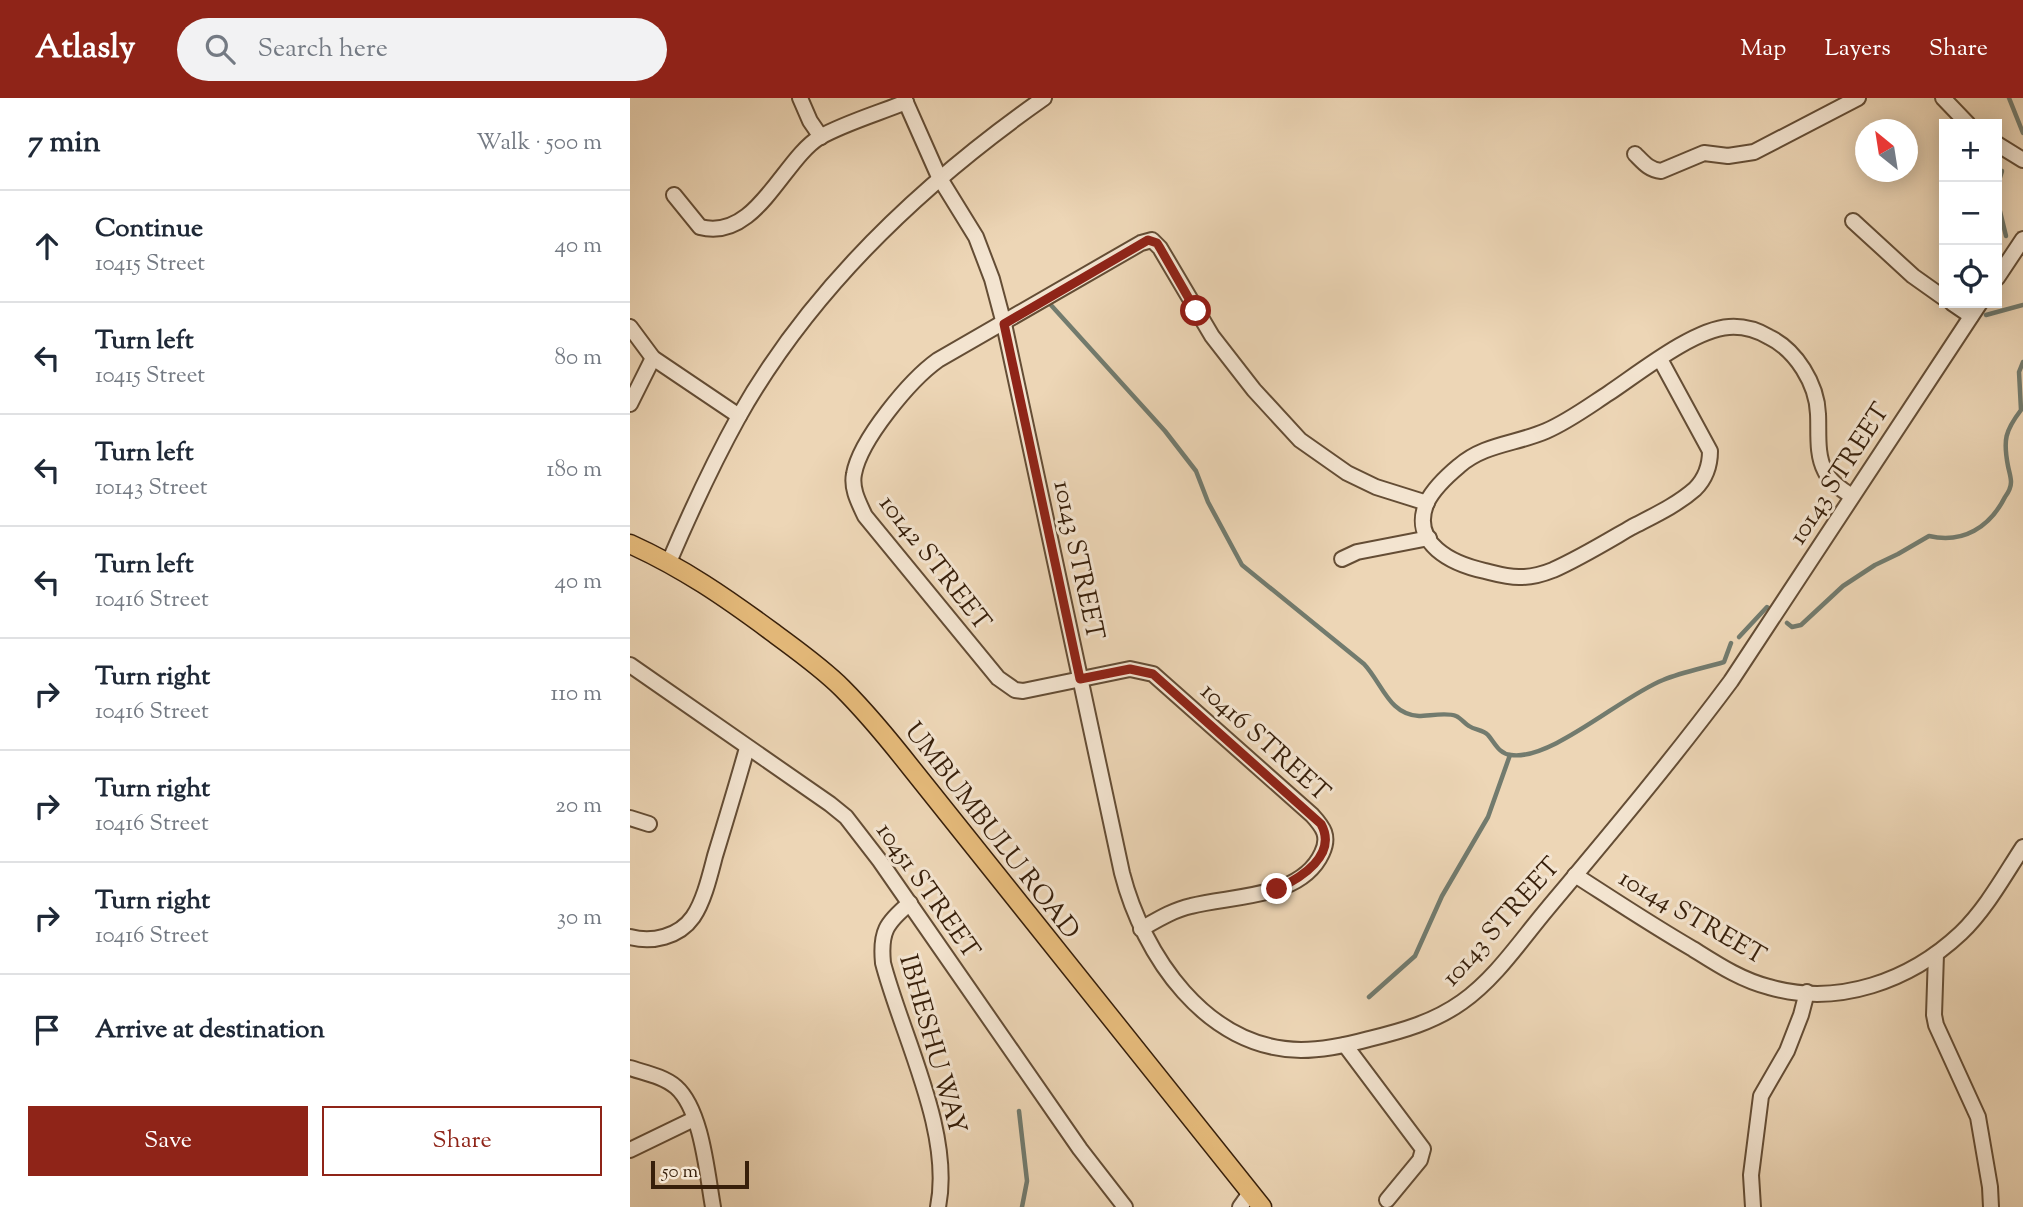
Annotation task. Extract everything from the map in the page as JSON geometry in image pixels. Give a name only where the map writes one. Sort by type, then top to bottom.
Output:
[{"type":"main road","name":"UMBUMBULU ROAD","points":[[630,544],[669,562],[716,591],[840,686],[875,723],[1250,1202]]},
{"type":"street","points":[[800,98],[821,137]]},
{"type":"street","points":[[669,562],[700,490],[739,416],[769,369],[853,261],[939,177],[1044,98]]},
{"type":"street","points":[[1635,154],[1653,171],[1661,171],[1704,153],[1743,155],[1754,152],[1857,98]]},
{"type":"street","points":[[1943,98],[1963,119]]},
{"type":"street","points":[[674,195],[701,228],[724,227],[757,208],[802,153],[821,137],[905,100]]},
{"type":"street","name":"10143 STREET","points":[[905,100],[939,177],[962,212],[980,247],[992,279],[1004,324],[1122,873],[1141,929],[1180,988],[1207,1015],[1226,1028],[1259,1043],[1281,1048],[1300,1050],[1345,1045],[1424,1023],[1462,1003],[1489,977],[1576,875],[1731,681],[1977,308]]},
{"type":"street","points":[[2002,147],[2023,160]]},
{"type":"street","points":[[1853,221],[1913,276],[1939,294]]},
{"type":"street","points":[[2002,270],[2023,239]]},
{"type":"street","name":"10142 STREET","points":[[1080,679],[1023,691],[1015,690],[998,678],[874,530],[853,488],[854,473],[871,436],[913,380],[938,360],[1141,243],[1152,240],[1160,248],[1212,336],[1254,390],[1300,440],[1347,473],[1427,503]]},
{"type":"street","points":[[1959,308],[1971,316]]},
{"type":"street","points":[[1660,359],[1710,451],[1709,467],[1696,488],[1567,563],[1536,576],[1511,576],[1468,568],[1441,555],[1429,538],[1425,526],[1427,503],[1442,482],[1470,457],[1554,427],[1660,359],[1706,332],[1730,326],[1756,331],[1782,344],[1799,363],[1813,392],[1818,410],[1819,446],[1824,470],[1836,485],[1852,496]]},
{"type":"street","points":[[630,327],[653,358],[739,416]]},
{"type":"street","points":[[630,404],[653,358]]},
{"type":"street","points":[[1342,559],[1357,552],[1429,538]]},
{"type":"street","name":"10451 STREET","points":[[630,665],[846,817],[910,903],[1080,1149],[1125,1207]]},
{"type":"street","name":"10416 STREET","points":[[1080,679],[1130,669],[1153,674],[1312,815],[1325,832],[1326,841],[1317,862],[1293,881],[1277,889],[1192,906],[1170,913],[1141,929]]},
{"type":"street","points":[[630,937],[641,940],[665,937],[693,917],[711,870],[747,748]]},
{"type":"street","points":[[630,818],[649,824]]},
{"type":"street","name":"10144 STREET","points":[[1576,875],[1657,928],[1737,975],[1769,988],[1807,992],[1843,991],[1877,986],[1911,971],[1936,954],[1975,918],[2023,847]]},
{"type":"street","name":"IBHESHU WAY","points":[[910,903],[886,926],[883,963],[932,1116],[942,1171],[938,1207]]},
{"type":"street","points":[[1936,954],[1936,1026],[1978,1117],[1990,1186],[1990,1207]]},
{"type":"street","points":[[1753,1207],[1751,1175],[1761,1096],[1787,1051],[1807,992]]},
{"type":"street","points":[[1345,1045],[1423,1149],[1420,1160],[1387,1200]]},
{"type":"street","points":[[630,1068],[676,1087],[689,1106],[713,1207]]},
{"type":"street","points":[[630,1150],[694,1119]]},
{"type":"waterway","points":[[2009,98],[2023,133]]},
{"type":"waterway","points":[[2002,220],[2006,236]]},
{"type":"waterway","points":[[1050,304],[1165,431],[1196,471],[1208,502],[1242,565],[1364,664],[1387,697],[1400,710],[1419,716],[1456,716],[1469,726],[1486,733],[1503,753],[1527,754],[1566,738],[1663,680],[1724,662],[1731,643]]},
{"type":"waterway","points":[[1986,315],[2023,305]]},
{"type":"waterway","points":[[1787,623],[1792,627],[1801,625],[1843,586],[1929,536],[1941,538],[1964,535],[1992,517],[2010,486],[2006,442],[2009,430],[2021,410],[2019,372],[2023,362]]},
{"type":"waterway","points":[[1739,637],[1767,607],[1770,609]]},
{"type":"waterway","points":[[1369,997],[1415,956],[1442,896],[1488,817],[1510,755]]},
{"type":"waterway","points":[[1019,1111],[1027,1181],[1022,1207]]},
{"type":"route","points":[[1196,311],[1157,243],[1148,240],[1004,324],[1080,679],[1130,669],[1153,674],[1220,731],[1321,824],[1326,841],[1317,862],[1307,872],[1277,889]]}]
